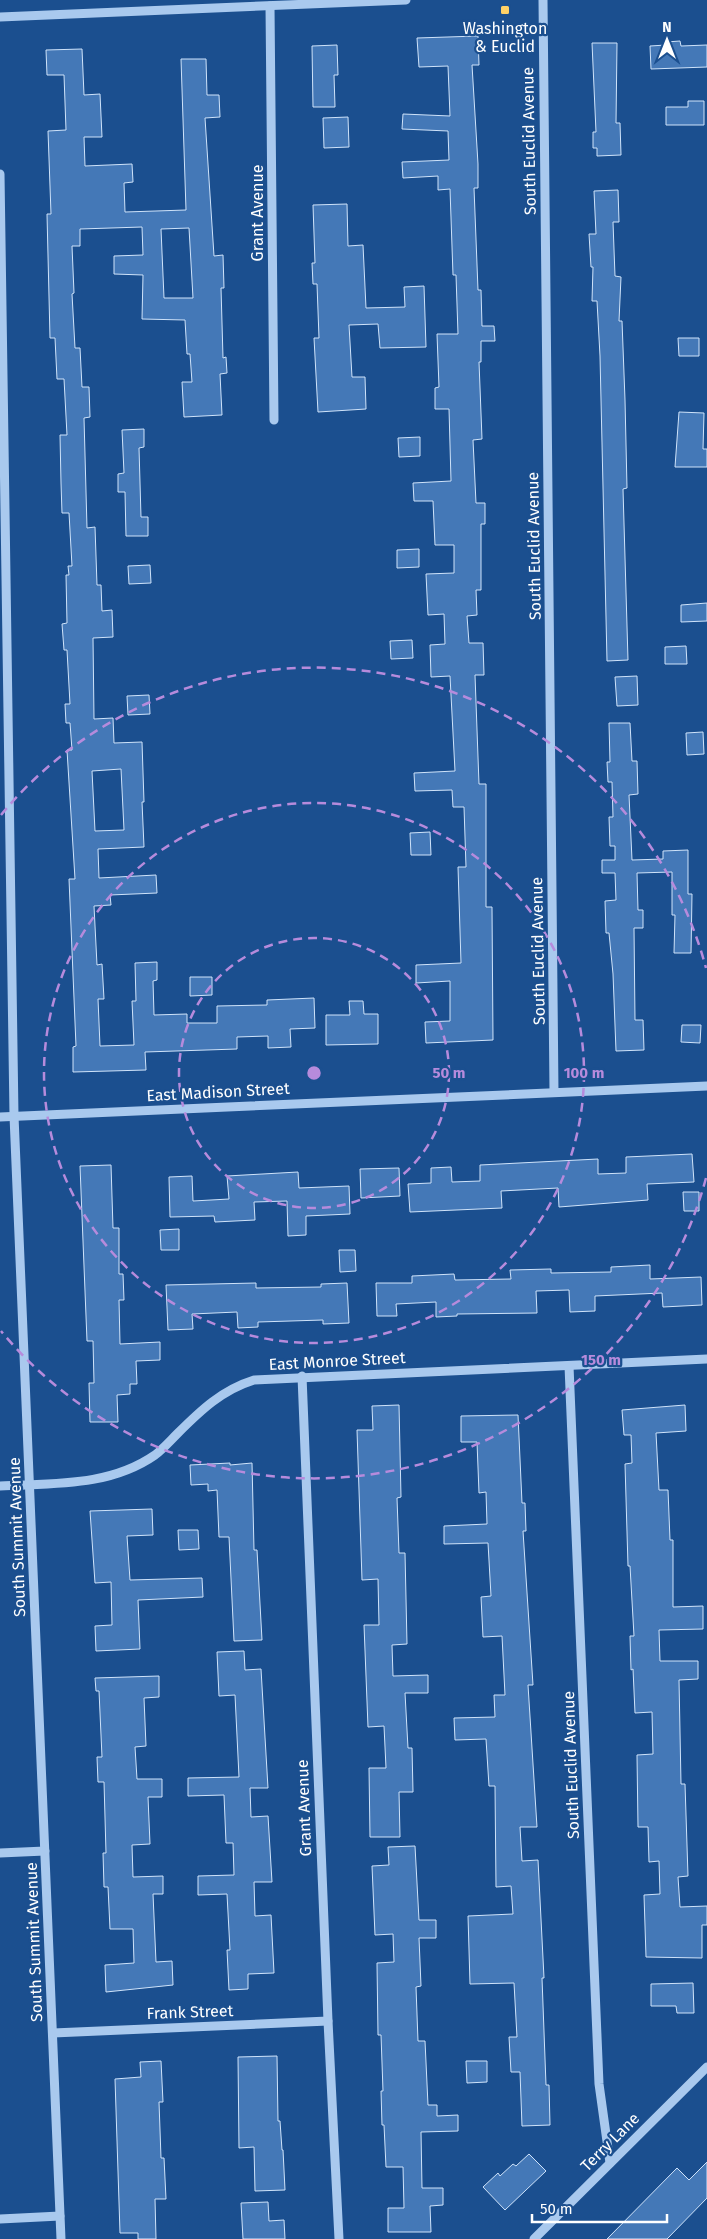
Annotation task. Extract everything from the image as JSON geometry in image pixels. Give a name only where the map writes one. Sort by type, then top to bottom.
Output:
[{"type":"street","points":[[0,17],[406,0]]},
{"type":"street","name":"South Euclid Avenue","points":[[543,0],[554,1092]]},
{"type":"street","name":"Grant Avenue","points":[[270,6],[274,420]]},
{"type":"street","name":"South Summit Avenue","points":[[0,174],[14,1116],[61,2239]]},
{"type":"street","name":"East Madison Street","points":[[0,1117],[707,1086]]},
{"type":"street","name":"East Monroe Street","points":[[0,1486],[88,1481],[116,1474],[140,1464],[156,1454],[203,1408],[232,1388],[254,1380],[302,1376],[707,1359]]},
{"type":"street","name":"South Euclid Avenue","points":[[569,1366],[599,2084],[610,2163]]},
{"type":"street","name":"Grant Avenue","points":[[302,1376],[328,2021],[340,2239]]},
{"type":"street","points":[[0,1853],[45,1851]]},
{"type":"street","name":"Frank Street","points":[[53,2033],[328,2021]]},
{"type":"street","name":"Terry Lane","points":[[534,2239],[707,2066]]},
{"type":"street","points":[[0,2219],[60,2216]]},
{"type":"building","points":[[478,36],[479,65],[472,65],[478,164],[478,188],[474,188],[478,290],[481,290],[482,326],[494,326],[495,341],[481,341],[481,362],[479,362],[482,439],[473,440],[476,503],[485,503],[485,524],[481,524],[481,590],[476,590],[477,615],[467,616],[469,643],[483,643],[484,675],[475,675],[479,784],[486,784],[486,907],[492,907],[493,1040],[426,1043],[425,1022],[450,1021],[450,981],[416,983],[416,965],[461,963],[458,867],[466,867],[464,807],[453,807],[452,790],[415,791],[414,773],[455,771],[450,676],[431,677],[430,645],[445,644],[444,614],[428,615],[426,574],[454,573],[454,545],[435,545],[433,501],[414,501],[413,483],[451,481],[449,409],[435,409],[435,388],[439,387],[437,334],[458,334],[456,275],[453,275],[450,189],[438,190],[438,176],[403,178],[402,162],[449,160],[448,131],[402,129],[403,114],[450,116],[448,66],[419,67],[417,38]]},
{"type":"building","points":[[680,41],[681,46],[707,45],[707,67],[651,69],[650,46],[666,45],[666,42]]},
{"type":"building","points":[[592,43],[617,43],[616,123],[620,123],[621,155],[597,156],[597,148],[593,148],[593,132],[596,132]]},
{"type":"building","points":[[337,45],[338,75],[334,75],[335,107],[313,107],[312,46]]},
{"type":"building","points":[[82,49],[84,95],[100,94],[102,137],[84,137],[85,166],[132,164],[133,182],[124,183],[125,212],[186,210],[181,59],[206,59],[207,95],[219,95],[220,117],[205,118],[214,256],[223,255],[224,288],[221,288],[223,358],[226,357],[227,373],[220,374],[222,415],[184,417],[182,382],[192,382],[190,354],[187,354],[185,320],[142,319],[143,275],[114,274],[114,256],[143,255],[142,227],[80,229],[80,246],[72,246],[75,348],[80,348],[82,387],[89,387],[90,417],[84,418],[87,528],[95,527],[97,585],[101,585],[102,611],[112,610],[113,637],[93,638],[94,719],[113,718],[114,743],[142,742],[144,847],[98,849],[99,878],[156,875],[157,893],[110,895],[111,905],[94,906],[97,965],[102,964],[104,999],[98,999],[100,1046],[134,1045],[132,1001],[136,1001],[135,963],[157,962],[157,980],[153,981],[154,1015],[187,1014],[187,1023],[217,1023],[217,1006],[267,1005],[267,1000],[314,998],[315,1028],[290,1029],[291,1047],[268,1048],[268,1036],[237,1037],[237,1049],[145,1052],[146,1070],[73,1072],[73,1047],[76,1046],[69,879],[75,879],[67,750],[72,750],[70,723],[66,723],[65,704],[70,704],[67,650],[64,650],[62,624],[67,623],[66,575],[69,575],[68,566],[72,566],[69,513],[62,513],[60,435],[67,435],[64,379],[57,379],[55,338],[50,338],[47,214],[51,214],[48,131],[66,130],[64,75],[47,75],[46,50]],"holes":[[[189,228],[193,298],[164,298],[161,229]],[[121,769],[124,830],[95,831],[92,771]]]},
{"type":"building","points":[[688,101],[704,101],[704,125],[666,125],[666,107],[688,107]]},
{"type":"building","points":[[348,117],[349,147],[324,148],[323,118]]},
{"type":"building","points":[[618,190],[619,222],[613,222],[615,276],[621,277],[619,321],[622,321],[625,400],[627,488],[623,489],[628,660],[607,661],[600,356],[597,301],[592,301],[593,267],[591,267],[589,234],[596,234],[594,191]]},
{"type":"building","points":[[347,204],[348,246],[363,245],[366,308],[405,307],[404,287],[424,286],[426,347],[380,348],[378,324],[349,325],[352,377],[365,377],[366,409],[318,412],[314,338],[319,338],[317,284],[313,284],[312,263],[315,263],[313,205]]},
{"type":"building","points":[[678,338],[699,338],[699,356],[679,356]]},
{"type":"building","points":[[679,412],[704,413],[703,449],[707,449],[707,467],[675,467]]},
{"type":"building","points":[[144,429],[144,447],[139,448],[141,517],[148,517],[148,536],[126,536],[125,492],[118,492],[118,474],[124,473],[122,430]]},
{"type":"building","points":[[420,437],[420,456],[399,457],[398,438]]},
{"type":"building","points":[[419,549],[419,567],[397,568],[397,550]]},
{"type":"building","points":[[150,565],[151,583],[129,584],[128,566]]},
{"type":"building","points":[[707,603],[707,621],[681,622],[681,605]]},
{"type":"building","points":[[412,640],[413,658],[391,659],[390,641]]},
{"type":"building","points":[[686,646],[687,664],[665,664],[665,647]]},
{"type":"building","points":[[637,676],[638,705],[617,706],[615,677]]},
{"type":"building","points":[[149,695],[150,714],[128,715],[127,696]]},
{"type":"building","points":[[609,723],[630,723],[632,761],[637,761],[638,794],[629,795],[632,860],[663,859],[663,851],[688,850],[688,894],[692,894],[691,953],[674,953],[675,915],[672,915],[672,872],[637,873],[638,910],[643,910],[643,928],[634,928],[635,1020],[643,1020],[644,1050],[616,1051],[613,974],[609,933],[606,933],[605,901],[616,900],[615,873],[602,873],[602,860],[615,860],[615,846],[610,846],[609,817],[613,817],[612,782],[608,782],[607,762],[610,762]]},
{"type":"building","points":[[703,732],[704,754],[687,755],[686,733]]},
{"type":"building","points":[[430,832],[431,855],[411,855],[410,833]]},
{"type":"building","points":[[190,977],[212,977],[212,995],[190,996]]},
{"type":"building","points":[[349,1001],[363,1001],[364,1014],[378,1014],[378,1044],[326,1045],[326,1015],[350,1015]]},
{"type":"building","points":[[682,1025],[701,1025],[700,1043],[681,1042]]},
{"type":"building","points":[[692,1154],[694,1182],[647,1184],[648,1200],[559,1207],[558,1188],[501,1191],[502,1208],[410,1212],[408,1184],[431,1183],[431,1168],[451,1167],[452,1182],[480,1181],[480,1165],[598,1159],[598,1174],[626,1173],[626,1157]]},
{"type":"building","points":[[111,1165],[113,1228],[119,1228],[119,1274],[123,1274],[124,1300],[119,1300],[120,1344],[160,1342],[160,1360],[136,1361],[137,1384],[130,1384],[130,1394],[117,1395],[118,1422],[90,1422],[89,1383],[94,1383],[93,1341],[87,1341],[80,1166]]},
{"type":"building","points":[[399,1168],[400,1196],[361,1198],[360,1169]]},
{"type":"building","points":[[298,1172],[299,1188],[349,1186],[350,1214],[306,1216],[306,1235],[288,1236],[287,1201],[254,1202],[255,1220],[215,1222],[214,1216],[170,1217],[169,1177],[192,1176],[193,1201],[229,1199],[227,1176]]},
{"type":"building","points":[[683,1192],[699,1192],[699,1211],[684,1211]]},
{"type":"building","points":[[179,1229],[179,1250],[161,1250],[160,1230]]},
{"type":"building","points":[[339,1250],[355,1250],[356,1271],[340,1272]]},
{"type":"building","points":[[650,1265],[650,1279],[701,1277],[702,1305],[663,1307],[662,1293],[595,1296],[595,1311],[570,1312],[569,1290],[536,1291],[537,1313],[457,1314],[457,1316],[436,1317],[436,1302],[396,1304],[397,1316],[377,1316],[376,1283],[412,1283],[412,1276],[454,1274],[455,1280],[511,1279],[510,1270],[551,1269],[551,1273],[611,1272],[611,1267]]},
{"type":"building","points":[[256,1283],[256,1288],[321,1287],[321,1284],[347,1283],[349,1323],[323,1324],[323,1320],[258,1322],[258,1327],[238,1328],[237,1312],[192,1314],[193,1329],[168,1330],[166,1285]]},
{"type":"building","points":[[399,1405],[401,1497],[397,1498],[399,1553],[405,1553],[407,1644],[392,1645],[393,1676],[428,1675],[428,1693],[405,1693],[408,1748],[412,1748],[413,1792],[399,1792],[400,1837],[370,1837],[369,1768],[386,1768],[384,1726],[368,1727],[364,1625],[379,1625],[378,1579],[362,1580],[357,1430],[373,1430],[372,1406]]},
{"type":"building","points":[[685,1405],[686,1431],[656,1433],[659,1490],[668,1490],[670,1540],[673,1540],[673,1607],[703,1606],[703,1629],[659,1630],[660,1661],[698,1661],[698,1679],[679,1680],[681,1784],[685,1784],[688,1876],[678,1877],[680,1907],[707,1906],[707,1925],[702,1925],[702,1958],[646,1957],[644,1895],[660,1894],[659,1861],[649,1862],[648,1827],[638,1827],[637,1755],[653,1754],[652,1712],[635,1713],[633,1669],[631,1670],[630,1636],[634,1636],[630,1566],[628,1566],[625,1464],[632,1463],[631,1435],[624,1435],[622,1410]]},
{"type":"building","points":[[518,1415],[522,1503],[525,1503],[526,1531],[523,1531],[533,1685],[528,1685],[537,1827],[520,1827],[522,1861],[538,1860],[544,1978],[542,1978],[546,2085],[549,2085],[550,2125],[522,2126],[520,2072],[511,2072],[509,2037],[517,2037],[514,1983],[470,1984],[468,1916],[513,1914],[511,1886],[496,1887],[495,1786],[489,1786],[486,1739],[455,1740],[454,1718],[495,1717],[494,1695],[505,1695],[502,1636],[483,1637],[481,1597],[491,1596],[488,1543],[444,1544],[444,1526],[487,1524],[486,1492],[479,1493],[477,1442],[461,1442],[461,1416]]},
{"type":"building","points":[[230,1463],[230,1465],[252,1463],[254,1550],[257,1550],[262,1640],[234,1641],[229,1537],[219,1537],[217,1490],[208,1491],[208,1484],[191,1485],[190,1465]]},
{"type":"building","points":[[152,1509],[153,1535],[127,1536],[130,1580],[202,1578],[203,1597],[138,1600],[140,1649],[96,1651],[95,1626],[112,1625],[111,1582],[95,1583],[90,1511]]},
{"type":"building","points":[[178,1530],[198,1530],[199,1549],[179,1550]]},
{"type":"building","points":[[244,1651],[245,1670],[261,1669],[268,1788],[250,1788],[251,1817],[268,1816],[272,1882],[254,1882],[255,1916],[271,1915],[274,1973],[248,1974],[248,1989],[229,1990],[227,1950],[230,1950],[227,1894],[198,1895],[198,1876],[234,1875],[233,1843],[226,1843],[224,1795],[188,1796],[188,1778],[239,1777],[235,1695],[219,1696],[217,1652]]},
{"type":"building","points":[[159,1676],[159,1697],[144,1698],[146,1746],[135,1747],[137,1779],[162,1779],[162,1797],[148,1797],[150,1844],[132,1845],[133,1877],[163,1876],[163,1894],[153,1894],[156,1962],[172,1961],[173,1985],[106,1992],[105,1965],[134,1963],[133,1929],[110,1929],[108,1887],[104,1887],[103,1853],[106,1853],[104,1782],[98,1782],[97,1757],[102,1757],[99,1691],[96,1691],[95,1678]]},
{"type":"building","points":[[415,1846],[419,1920],[436,1920],[436,1938],[419,1938],[421,1986],[416,1987],[418,2041],[425,2041],[428,2105],[437,2105],[437,2116],[458,2115],[458,2131],[421,2132],[422,2188],[443,2188],[443,2205],[430,2206],[431,2232],[388,2232],[388,2208],[404,2208],[403,2167],[386,2167],[384,2125],[382,2125],[381,2035],[378,2035],[377,1963],[394,1962],[393,1934],[375,1935],[372,1866],[389,1865],[388,1847]]},
{"type":"building","points":[[693,1983],[694,2013],[677,2013],[676,2006],[651,2006],[651,1984]]},
{"type":"building","points":[[277,2056],[278,2121],[280,2121],[283,2150],[285,2190],[255,2191],[254,2147],[239,2148],[238,2057]]},
{"type":"building","points":[[161,2061],[163,2102],[159,2102],[161,2158],[164,2158],[166,2199],[155,2199],[156,2239],[138,2239],[138,2233],[120,2233],[115,2079],[141,2077],[140,2062]]},
{"type":"building","points":[[466,2061],[487,2061],[487,2082],[467,2083]]},
{"type":"building","points":[[529,2154],[546,2171],[505,2210],[483,2187],[498,2173],[500,2176],[513,2164],[516,2166]]},
{"type":"building","points":[[707,2162],[707,2198],[667,2239],[607,2239],[677,2168],[689,2180]]},
{"type":"building","points":[[268,2202],[269,2221],[284,2220],[285,2239],[243,2239],[241,2203]]},
{"type":"place","name":"Washington & Euclid","points":[[505,10]]}]
